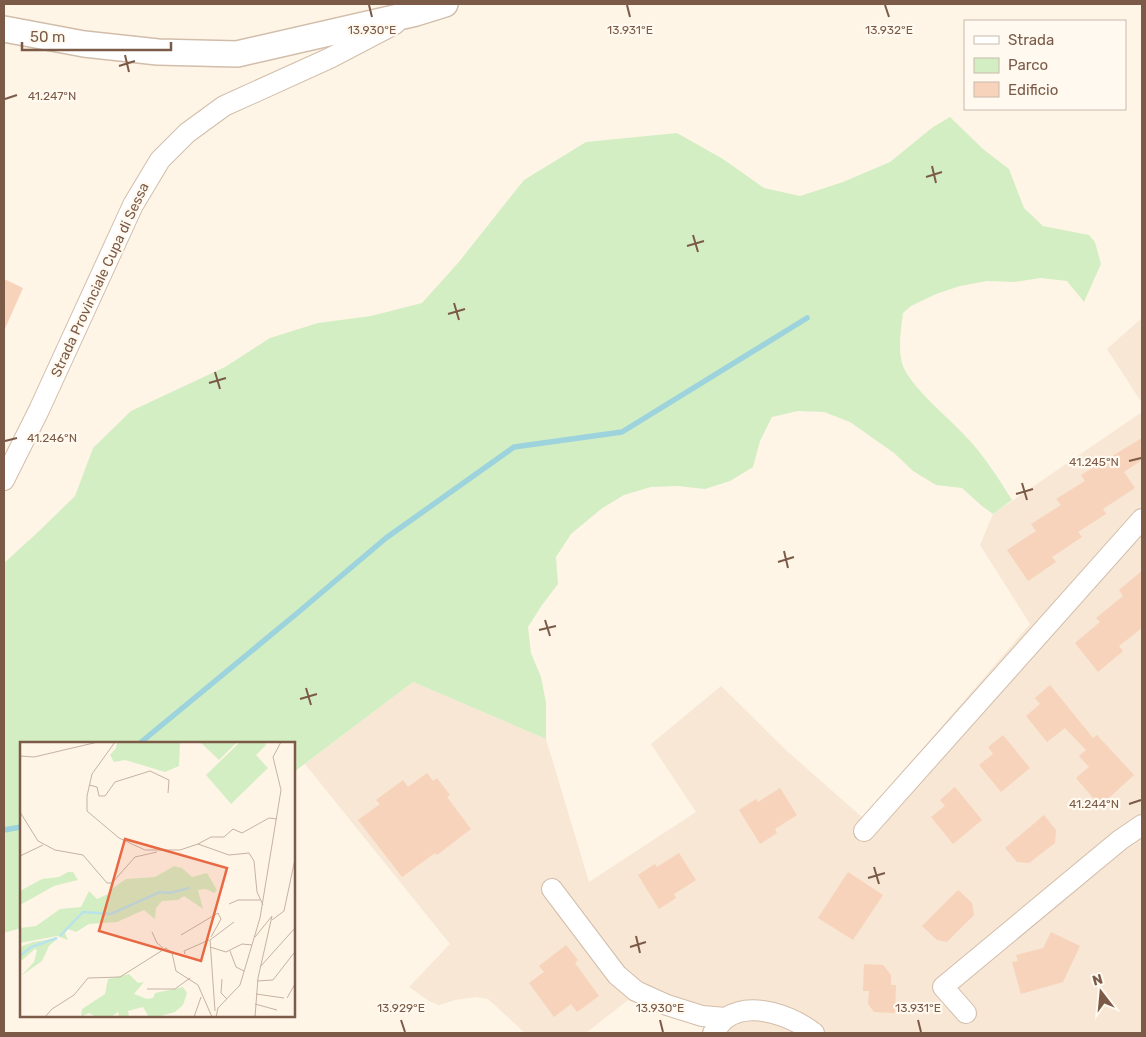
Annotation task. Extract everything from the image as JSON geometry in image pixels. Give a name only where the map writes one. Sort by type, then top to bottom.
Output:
[{"type":"street","points":[[4,29],[102,46],[158,52],[237,54],[416,13],[445,4]]},
{"type":"street","name":"Strada Provinciale Cupa di Sessa","points":[[4,480],[39,410],[133,205],[160,160],[187,133],[224,106],[330,58],[416,13]]},
{"type":"street","points":[[864,831],[1142,519]]},
{"type":"street","points":[[966,1013],[943,987],[1120,840],[1142,825]]},
{"type":"street","points":[[552,889],[616,975],[636,991],[667,1005],[702,1016],[720,1026],[748,1010],[773,1013],[802,1024],[814,1033]]},
{"type":"shaded area","points":[[1142,318],[1142,403],[1107,349]]},
{"type":"shaded area","points":[[1142,412],[1142,1033],[704,1033],[707,1029],[694,1020],[664,1016],[628,1000],[586,1033],[525,1033],[488,999],[476,997],[455,1000],[439,1005],[429,1001],[409,987],[450,944],[305,764],[413,682],[546,739],[589,882],[696,812],[651,744],[721,686],[787,751],[863,818],[1030,624],[980,545],[993,514]]},
{"type":"green space","points":[[950,117],[983,149],[1009,169],[1024,208],[1043,226],[1089,235],[1095,242],[1101,264],[1084,302],[1067,281],[1041,278],[1014,282],[987,281],[960,286],[936,294],[911,306],[903,313],[900,351],[906,372],[922,393],[976,448],[1012,500],[993,514],[962,488],[936,485],[913,471],[894,453],[850,422],[824,412],[798,411],[772,417],[760,441],[753,467],[730,481],[705,489],[677,486],[651,487],[624,495],[601,509],[571,534],[556,557],[558,584],[528,627],[531,653],[541,677],[546,703],[546,739],[413,682],[295,771],[295,742],[20,742],[20,928],[4,933],[4,563],[75,496],[93,448],[131,411],[225,367],[270,338],[318,323],[371,316],[422,303],[458,263],[524,180],[586,142],[677,133],[723,159],[764,188],[800,196],[843,182],[890,162],[933,127]]},
{"type":"building","points":[[4,279],[23,288],[4,331]]},
{"type":"building","points":[[1142,438],[1142,460],[1124,472],[1135,488],[1103,509],[1106,514],[1078,532],[1082,537],[1052,557],[1056,562],[1028,581],[1007,550],[1036,531],[1031,524],[1061,505],[1056,499],[1085,481],[1081,475]]},
{"type":"building","points":[[1142,571],[1142,628],[1119,646],[1123,651],[1098,672],[1075,643],[1100,622],[1096,618],[1123,596],[1119,590]]},
{"type":"building","points":[[1050,685],[1093,738],[1097,735],[1134,775],[1100,806],[1076,778],[1089,767],[1079,756],[1086,750],[1065,728],[1047,742],[1026,716],[1040,704],[1035,698]]},
{"type":"building","points":[[1003,735],[1030,768],[1001,792],[979,765],[993,754],[988,747]]},
{"type":"building","points":[[427,773],[433,781],[437,778],[450,795],[447,797],[471,829],[437,855],[435,853],[402,877],[358,820],[380,804],[376,800],[403,780],[408,787]]},
{"type":"building","points":[[955,787],[982,820],[953,844],[931,817],[945,806],[940,800]]},
{"type":"building","points":[[780,788],[797,815],[775,829],[777,833],[760,844],[739,810],[756,799],[758,802]]},
{"type":"building","points":[[1044,815],[1056,830],[1055,843],[1029,863],[1017,862],[1005,848]]},
{"type":"building","points":[[679,853],[696,880],[674,894],[676,898],[659,909],[638,875],[655,864],[657,867]]},
{"type":"building","points":[[848,872],[883,895],[853,940],[818,918]]},
{"type":"building","points":[[958,890],[972,903],[974,915],[947,942],[937,940],[922,926]]},
{"type":"building","points":[[1051,932],[1080,946],[1063,982],[1021,994],[1012,962],[1018,961],[1016,955],[1043,948]]},
{"type":"building","points":[[566,945],[578,960],[575,963],[599,996],[577,1012],[571,1004],[554,1017],[529,983],[544,972],[539,966]]},
{"type":"building","points":[[864,964],[883,965],[891,975],[891,985],[896,985],[895,1013],[874,1012],[868,1004],[869,991],[863,991]]},
{"type":"waterway","points":[[141,742],[386,538],[514,447],[622,432],[807,318]]},
{"type":"waterway","points":[[4,830],[20,827]]}]
